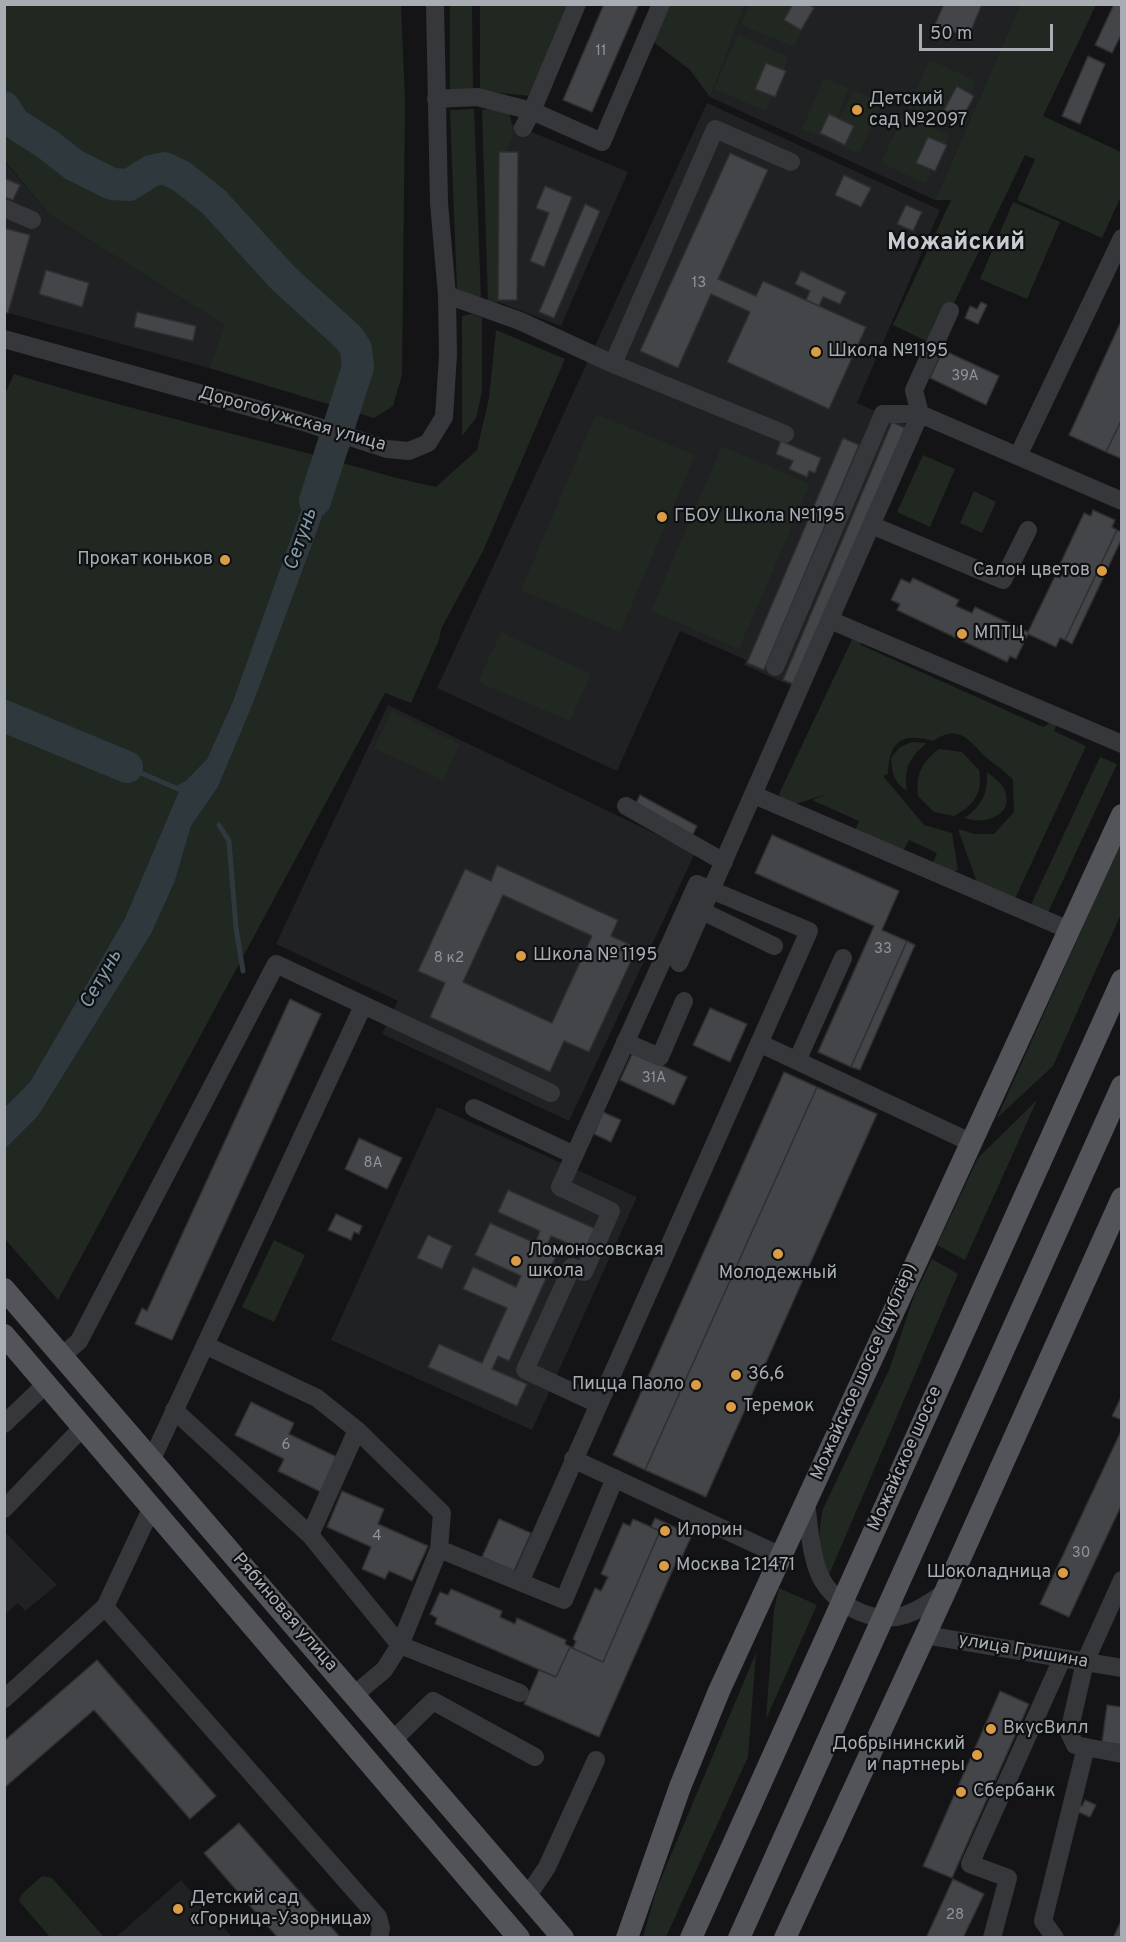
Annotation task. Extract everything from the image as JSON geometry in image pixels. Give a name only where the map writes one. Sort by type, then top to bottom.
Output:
[{"type":"main road","name":"Можайское шоссе (дублёр)","points":[[627,1938],[680,1787],[719,1691],[1122,815]]},
{"type":"main road","name":"Можайское шоссе","points":[[691,1938],[1122,980]]},
{"type":"main road","points":[[739,1938],[1122,1086]]},
{"type":"main road","points":[[785,1938],[945,1592],[1122,1198]]},
{"type":"main road","name":"Рябиновая улица","points":[[4,1288],[563,1938]]},
{"type":"main road","name":"Рябиновая улица","points":[[4,1335],[519,1938]]},
{"type":"street","name":"Дорогобужская улица","points":[[5,341],[300,421],[387,449],[409,451],[428,443],[444,417],[448,355],[447,295],[439,203],[435,4]]},
{"type":"street","points":[[523,128],[577,4]]},
{"type":"street","points":[[436,99],[477,97],[532,111],[602,142],[661,4]]},
{"type":"street","points":[[613,364],[715,129],[791,162]]},
{"type":"street","points":[[4,208],[32,220]]},
{"type":"street","points":[[1018,456],[1122,238]]},
{"type":"street","points":[[447,295],[520,321],[613,364],[785,434]]},
{"type":"street","points":[[679,963],[920,414],[914,390],[950,311]]},
{"type":"street","points":[[775,667],[883,414],[920,414],[1122,501]]},
{"type":"street","points":[[871,525],[1003,580],[1028,530]]},
{"type":"street","points":[[830,620],[1122,744]]},
{"type":"street","points":[[754,795],[1069,930]]},
{"type":"street","points":[[626,806],[724,862]]},
{"type":"street","points":[[520,1582],[809,931],[697,884],[560,1187],[611,1211],[584,1272],[572,1267],[525,1370],[598,1404]]},
{"type":"street","points":[[702,911],[774,946]]},
{"type":"street","points":[[797,1061],[843,957]]},
{"type":"street","points":[[63,1356],[79,1341],[276,964],[551,1093]]},
{"type":"street","points":[[625,1042],[660,1057],[684,1001]]},
{"type":"street","points":[[152,1459],[363,1006]]},
{"type":"street","points":[[759,1043],[970,1142]]},
{"type":"street","points":[[474,1108],[574,1155]]},
{"type":"street","points":[[205,1345],[317,1398],[357,1430],[442,1513],[439,1549],[400,1645],[384,1670],[354,1695]]},
{"type":"street","points":[[4,1424],[46,1384]]},
{"type":"street","points":[[174,1410],[310,1535],[400,1645],[520,1693]]},
{"type":"street","points":[[4,1509],[83,1426]]},
{"type":"street","points":[[310,1535],[357,1430]]},
{"type":"street","points":[[573,1459],[781,1556]]},
{"type":"street","points":[[439,1549],[564,1600],[615,1478]]},
{"type":"street","points":[[806,1502],[811,1546],[818,1573],[832,1594],[849,1606],[865,1614],[884,1618],[904,1616],[945,1592]]},
{"type":"street","points":[[4,1698],[105,1607],[152,1508]]},
{"type":"street","points":[[1122,1580],[1085,1662],[1069,1732],[1075,1745],[1122,1754]]},
{"type":"street","points":[[105,1607],[378,1917],[381,1928],[378,1938]]},
{"type":"street","name":"улица Гришина","points":[[925,1635],[1122,1668]]},
{"type":"street","points":[[992,1938],[1008,1878],[970,1864],[1062,1659]]},
{"type":"street","points":[[393,1740],[434,1701],[535,1758]]},
{"type":"street","points":[[1055,1938],[1043,1922],[1086,1747]]},
{"type":"street","points":[[527,1897],[547,1867],[596,1760]]},
{"type":"shaded area","points":[[4,5],[401,5],[405,102],[402,375],[393,406],[374,418],[209,368],[224,325],[50,215],[5,161]]},
{"type":"shaded area","points":[[450,5],[472,5],[473,94],[450,92]]},
{"type":"shaded area","points":[[480,5],[567,5],[530,96],[480,91]]},
{"type":"shaded area","points":[[661,5],[745,5],[710,97],[690,70],[647,37]]},
{"type":"shaded area","name":"Детский сад №2097","points":[[745,5],[1020,5],[935,200],[710,97]]},
{"type":"shaded area","points":[[750,5],[813,5],[794,47],[741,25]]},
{"type":"shaded area","points":[[1020,5],[1096,5],[1043,116],[1121,152],[1121,196],[1102,238],[1017,200],[1035,159],[1025,155],[934,345],[893,325],[951,200],[935,200]]},
{"type":"shaded area","points":[[738,35],[789,57],[766,111],[714,89]]},
{"type":"shaded area","points":[[930,60],[976,81],[955,129],[908,108]]},
{"type":"shaded area","points":[[824,78],[849,88],[827,139],[802,129]]},
{"type":"shaded area","points":[[853,90],[882,103],[859,154],[830,141]]},
{"type":"shaded area","name":"ГБОУ Школа №1195","points":[[707,103],[940,210],[857,403],[910,426],[796,688],[744,665],[746,660],[680,631],[617,771],[437,688]]},
{"type":"shaded area","points":[[498,108],[509,113],[514,132],[506,152],[499,152],[498,302],[488,303],[482,110]]},
{"type":"shaded area","points":[[474,109],[481,300],[457,290],[450,110]]},
{"type":"shaded area","points":[[904,113],[949,135],[926,184],[881,163]]},
{"type":"shaded area","points":[[498,118],[628,172],[561,326],[498,302]]},
{"type":"shaded area","points":[[4,161],[50,215],[224,325],[209,368],[5,312]]},
{"type":"shaded area","points":[[1013,202],[1060,222],[1027,299],[980,279]]},
{"type":"shaded area","points":[[472,314],[482,318],[482,392],[476,418],[462,436],[462,316]]},
{"type":"shaded area","points":[[496,330],[565,359],[483,551],[441,629],[439,640],[411,703],[385,693],[58,1300],[5,1239],[5,1149],[38,1116],[151,934],[175,881],[191,826],[218,787],[254,701],[320,523],[338,465],[314,458],[307,493],[233,701],[207,759],[179,791],[125,918],[30,1082],[5,1107],[4,396],[14,374],[152,413],[436,487],[477,450],[489,398]]},
{"type":"shaded area","points":[[596,414],[695,455],[620,632],[521,590]]},
{"type":"shaded area","points":[[722,446],[810,484],[739,649],[651,611]]},
{"type":"shaded area","points":[[923,455],[955,469],[930,527],[897,512]]},
{"type":"shaded area","points":[[974,491],[996,502],[982,533],[960,523]]},
{"type":"shaded area","points":[[856,631],[861,645],[1043,727],[1060,717],[1054,731],[1086,746],[1012,905],[980,891],[958,829],[975,834],[994,834],[1014,812],[1013,780],[970,741],[958,734],[943,736],[933,741],[913,738],[899,742],[891,754],[888,774],[883,776],[924,825],[952,833],[958,870],[945,873],[931,868],[937,853],[909,840],[901,855],[853,835],[859,821],[812,800],[830,793],[783,808],[779,794]]},
{"type":"shaded area","points":[[501,632],[591,674],[570,721],[478,682]]},
{"type":"shaded area","points":[[388,705],[695,853],[569,1121],[382,1034],[398,1001],[276,944]]},
{"type":"shaded area","points":[[392,711],[460,744],[443,780],[374,748]]},
{"type":"shaded area","points":[[912,742],[927,743],[916,753],[909,764],[906,776],[907,791],[894,777],[891,758],[900,747]]},
{"type":"shaded area","points":[[939,749],[962,752],[979,770],[980,785],[975,798],[972,803],[954,816],[934,812],[918,796],[921,770],[928,759]]},
{"type":"shaded area","points":[[1100,757],[1117,764],[1045,919],[1028,911]]},
{"type":"shaded area","points":[[987,772],[1003,786],[1007,798],[1006,805],[996,816],[989,819],[965,818],[983,798]]},
{"type":"shaded area","points":[[1121,842],[1121,914],[1053,1066],[997,1118]]},
{"type":"shaded area","points":[[1037,1100],[965,1260],[937,1245],[978,1158]]},
{"type":"shaded area","points":[[437,1107],[637,1197],[532,1430],[331,1340]]},
{"type":"shaded area","points":[[274,1240],[305,1255],[274,1322],[242,1307]]},
{"type":"shaded area","points":[[932,1259],[958,1274],[828,1577],[820,1543],[823,1509],[889,1370],[914,1296]]},
{"type":"shaded area","points":[[5,1532],[57,1585],[25,1611],[18,1603],[5,1614]]},
{"type":"shaded area","points":[[779,1588],[817,1605],[766,1719],[774,1610]]},
{"type":"shaded area","points":[[756,1653],[748,1757],[666,1937],[643,1937],[657,1888]]},
{"type":"shaded area","points":[[42,1876],[52,1878],[103,1936],[50,1937],[19,1901],[21,1895]]},
{"type":"shaded area","name":"Детский сад «Горница-Узорница»","points":[[181,1880],[232,1937],[116,1937]]},
{"type":"water","points":[[314,457],[338,464],[320,523],[254,701],[218,787],[191,826],[175,881],[151,934],[38,1116],[5,1149],[5,1107],[30,1082],[125,918],[179,791],[178,785],[186,781],[207,759],[233,701],[307,493]]},
{"type":"building","points":[[604,4],[639,4],[592,112],[563,100]]},
{"type":"building","points":[[793,4],[808,4],[814,8],[801,30],[784,20]]},
{"type":"building","points":[[944,4],[982,4],[968,38],[935,24]]},
{"type":"building","points":[[1114,4],[1122,4],[1122,33],[1112,53],[1095,45]]},
{"type":"building","points":[[1088,56],[1105,64],[1080,124],[1062,116]]},
{"type":"building","points":[[766,63],[786,71],[775,97],[755,89]]},
{"type":"building","points":[[957,86],[974,96],[962,119],[944,110]]},
{"type":"building","points":[[829,114],[854,126],[845,145],[820,133]]},
{"type":"building","points":[[928,137],[947,145],[935,171],[916,163]]},
{"type":"building","points":[[499,152],[518,152],[517,300],[498,300]]},
{"type":"building","points":[[730,153],[768,170],[718,279],[756,296],[763,281],[866,327],[829,409],[727,362],[750,312],[711,294],[678,368],[640,351]]},
{"type":"building","points":[[844,175],[871,188],[861,207],[835,195]]},
{"type":"building","points":[[4,178],[20,185],[13,200],[4,197]]},
{"type":"building","points":[[545,186],[572,197],[544,267],[530,261],[549,213],[536,208]]},
{"type":"building","points":[[585,204],[600,211],[554,318],[539,312]]},
{"type":"building","points":[[906,205],[922,212],[913,231],[897,224]]},
{"type":"building","points":[[4,228],[30,235],[8,313],[4,312]]},
{"type":"building","points":[[46,270],[89,283],[82,307],[39,294]]},
{"type":"building","points":[[801,271],[846,292],[840,304],[823,297],[819,306],[806,300],[810,291],[795,284]]},
{"type":"building","points":[[981,302],[987,305],[978,324],[965,318],[970,306],[977,309]]},
{"type":"building","points":[[137,312],[196,326],[193,341],[134,327]]},
{"type":"building","points":[[1122,319],[1122,419],[1106,452],[1069,435]]},
{"type":"building","points":[[943,350],[999,376],[986,405],[930,378]]},
{"type":"building","points":[[1122,419],[1122,459],[1106,452]]},
{"type":"building","points":[[892,422],[905,428],[796,685],[783,680]]},
{"type":"building","points":[[843,438],[859,445],[764,670],[747,663]]},
{"type":"building","points":[[781,441],[821,458],[815,473],[809,471],[807,477],[789,469],[793,461],[776,454]]},
{"type":"building","points":[[1093,510],[1115,520],[1112,527],[1117,530],[1065,640],[1060,638],[1056,647],[1028,634],[1016,659],[1010,656],[1007,662],[897,610],[900,604],[891,600],[901,579],[910,583],[913,578],[959,600],[956,606],[972,613],[975,607],[1028,632],[1055,576],[1060,578],[1066,566],[1060,564],[1084,513],[1091,516]]},
{"type":"building","points":[[1117,530],[1122,532],[1122,538],[1072,644],[1065,640]]},
{"type":"building","points":[[640,795],[697,826],[692,836],[635,805]]},
{"type":"building","points":[[772,835],[899,891],[882,930],[907,941],[851,1067],[818,1052],[874,926],[755,873]]},
{"type":"building","points":[[497,865],[618,920],[611,936],[637,948],[589,1052],[564,1041],[550,1072],[430,1017],[445,983],[418,971],[465,869],[491,881]],"holes":[[[503,895],[592,936],[552,1023],[463,982]]]},
{"type":"building","points":[[907,941],[915,945],[860,1070],[851,1067]]},
{"type":"building","points":[[290,999],[321,1014],[172,1340],[135,1324],[142,1308],[147,1311]]},
{"type":"building","points":[[710,1008],[747,1024],[730,1062],[693,1045]]},
{"type":"building","points":[[633,1052],[687,1077],[674,1105],[620,1080]]},
{"type":"building","points":[[784,1072],[817,1087],[645,1470],[613,1455]]},
{"type":"building","name":"Молодежный","points":[[817,1087],[877,1114],[706,1497],[645,1470]]},
{"type":"building","points":[[603,1112],[621,1120],[611,1142],[594,1134]]},
{"type":"building","points":[[359,1138],[402,1158],[387,1189],[345,1169]]},
{"type":"building","points":[[508,1190],[596,1229],[586,1251],[551,1236],[545,1251],[556,1256],[509,1361],[498,1356],[492,1369],[527,1384],[517,1406],[428,1367],[439,1344],[482,1363],[507,1308],[463,1289],[473,1267],[516,1287],[521,1276],[475,1255],[490,1223],[535,1243],[540,1231],[498,1212]]},
{"type":"building","points":[[336,1214],[362,1226],[359,1234],[354,1232],[351,1240],[328,1230]]},
{"type":"building","points":[[428,1235],[452,1246],[442,1269],[417,1258]]},
{"type":"building","points":[[1122,1395],[1122,1420],[1112,1416]]},
{"type":"building","points":[[251,1402],[294,1423],[289,1434],[337,1457],[321,1492],[278,1471],[284,1459],[235,1435]]},
{"type":"building","points":[[1122,1429],[1122,1504],[1069,1617],[1040,1604]]},
{"type":"building","points":[[342,1491],[384,1509],[378,1524],[428,1546],[412,1581],[389,1571],[385,1579],[362,1569],[371,1547],[327,1527]]},
{"type":"building","points":[[655,1518],[692,1535],[681,1559],[678,1558],[599,1737],[524,1704],[539,1670],[556,1677],[570,1647],[603,1662],[660,1531],[651,1527]]},
{"type":"building","points":[[499,1519],[531,1533],[514,1571],[482,1557]]},
{"type":"building","points":[[633,1519],[660,1531],[603,1662],[570,1647],[556,1677],[435,1624],[437,1618],[430,1614],[440,1592],[448,1595],[451,1589],[502,1611],[500,1617],[515,1624],[517,1618],[566,1640],[565,1644],[573,1648],[576,1641],[573,1639],[595,1588],[601,1591],[608,1577],[601,1574],[623,1523],[630,1526]]},
{"type":"building","points":[[97,1660],[216,1796],[190,1819],[94,1710],[4,1788],[4,1741]]},
{"type":"building","points":[[1000,1691],[1029,1704],[952,1878],[923,1866]]},
{"type":"building","points":[[1107,1705],[1122,1707],[1122,1745],[1102,1742]]},
{"type":"building","points":[[1085,1800],[1096,1805],[1090,1817],[1074,1810],[1077,1804],[1082,1806]]},
{"type":"building","points":[[239,1823],[339,1936],[337,1938],[278,1938],[204,1853]]},
{"type":"building","points":[[953,1879],[984,1894],[963,1938],[926,1938]]},
{"type":"building","points":[[1122,1919],[1122,1938],[1113,1938]]},
{"type":"waterway","name":"Сетунь","points":[[4,107],[14,123],[74,165],[112,184],[129,185],[151,171],[164,168],[181,176],[214,202],[283,278],[349,338],[356,349],[358,367],[315,501]]},
{"type":"waterway","points":[[4,716],[127,767]]},
{"type":"waterway","points":[[127,767],[183,791]]},
{"type":"waterway","points":[[219,825],[229,841],[236,928],[243,971]]},
{"type":"place","name":"Детский сад №2097","points":[[857,110]]},
{"type":"place","name":"Школа №1195","points":[[816,352]]},
{"type":"place","name":"ГБОУ Школа №1195","points":[[662,517]]},
{"type":"place","name":"Прокат коньков","points":[[225,560]]},
{"type":"place","name":"Салон цветов","points":[[1102,571]]},
{"type":"place","name":"МПТЦ","points":[[962,634]]},
{"type":"place","name":"Школа № 1195","points":[[521,956]]},
{"type":"place","name":"Молодежный","points":[[778,1254]]},
{"type":"place","name":"Ломоносовская школа","points":[[516,1261]]},
{"type":"place","name":"36,6","points":[[736,1375]]},
{"type":"place","name":"Пицца Паоло","points":[[696,1385]]},
{"type":"place","name":"Теремок","points":[[731,1407]]},
{"type":"place","name":"Илорин","points":[[665,1531]]},
{"type":"place","name":"Москва 121471","points":[[664,1566]]},
{"type":"place","name":"Шоколадница","points":[[1063,1573]]},
{"type":"place","name":"ВкусВилл","points":[[991,1729]]},
{"type":"place","name":"Добрынинский и партнеры","points":[[977,1755]]},
{"type":"place","name":"Сбербанк","points":[[961,1792]]},
{"type":"place","name":"Детский сад «Горница-Узорница»","points":[[178,1909]]},
{"type":"district","name":"Можайский","points":[[956,244]]}]
